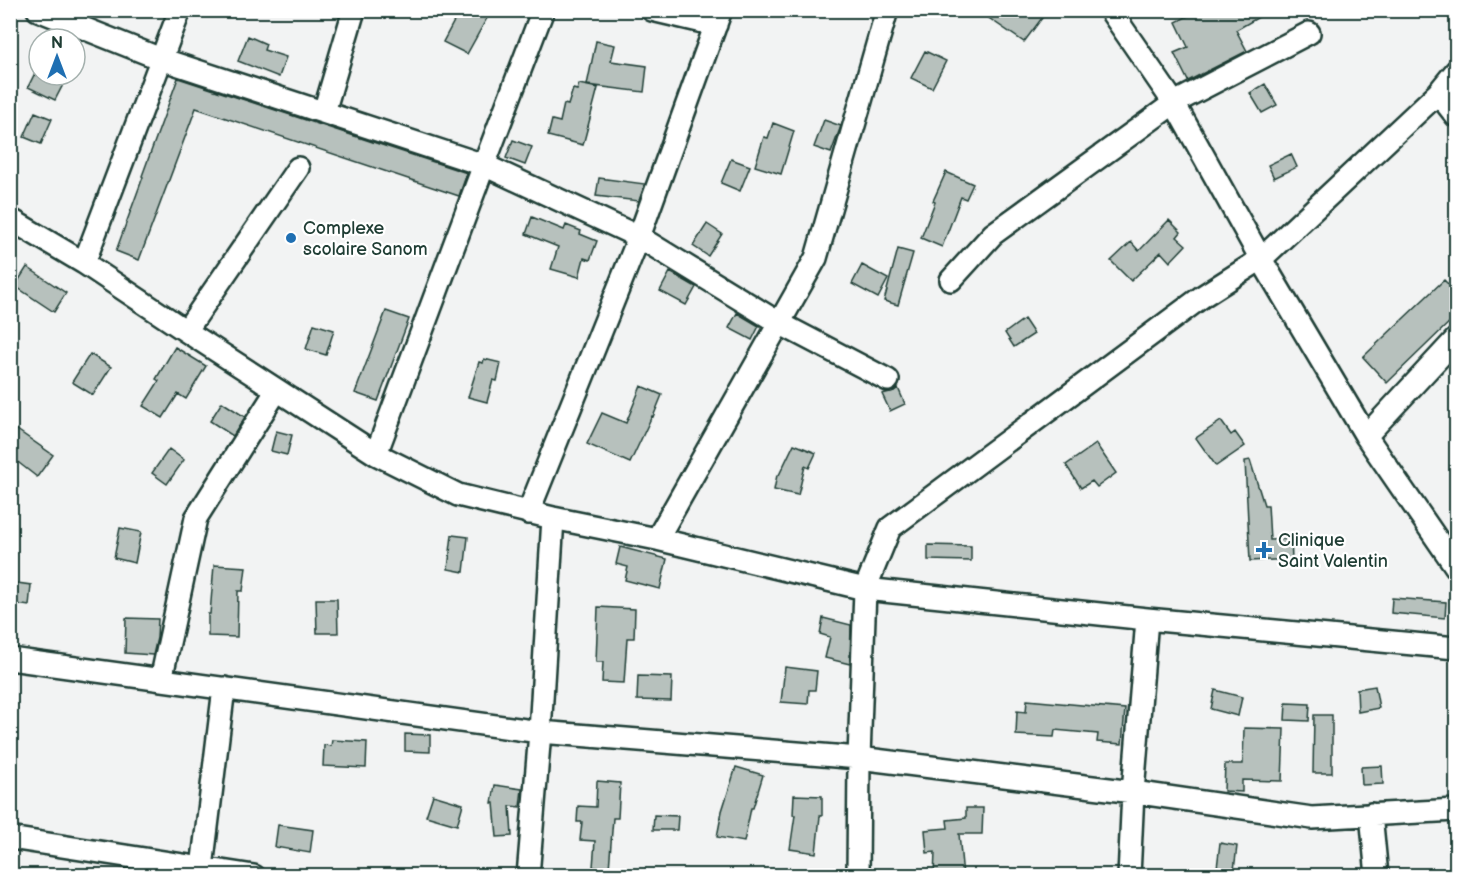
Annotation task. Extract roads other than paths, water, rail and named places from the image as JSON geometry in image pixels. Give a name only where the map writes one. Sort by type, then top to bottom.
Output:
[{"type":"street","points":[[38,10],[161,58],[484,165],[639,237],[779,323],[888,380]]},
{"type":"street","points":[[84,263],[180,10]]},
{"type":"street","points":[[324,112],[354,10]]},
{"type":"street","points":[[376,454],[543,10]]},
{"type":"street","points":[[528,513],[639,237],[718,18],[652,10]]},
{"type":"street","points":[[657,539],[816,258],[887,10]]},
{"type":"street","points":[[1110,10],[1174,103],[1261,259],[1366,436],[1456,567]]},
{"type":"street","points":[[951,280],[993,234],[1174,103],[1309,33]]},
{"type":"street","points":[[858,876],[859,758],[866,589],[890,528],[1203,296],[1261,259],[1438,93],[1456,72]]},
{"type":"street","points":[[1438,93],[1456,116]]},
{"type":"street","points":[[186,331],[298,168]]},
{"type":"street","points":[[13,225],[84,263],[376,454],[458,495],[528,513],[657,539],[866,589],[1147,619],[1456,648]]},
{"type":"street","points":[[1366,436],[1456,339]]},
{"type":"street","points":[[161,680],[196,518],[277,390]]},
{"type":"street","points":[[528,876],[540,732],[553,518]]},
{"type":"street","points":[[1129,876],[1147,619]]},
{"type":"street","points":[[10,659],[540,732],[859,758],[1134,792],[1312,818],[1456,810]]},
{"type":"street","points":[[201,872],[224,688]]},
{"type":"street","points":[[1371,814],[1377,876]]},
{"type":"street","points":[[10,838],[201,872],[254,876]]},
{"type":"place","name":"Complexe scolaire Sanom","points":[[291,238]]},
{"type":"place","name":"Clinique Saint Valentin","points":[[1264,550]]}]
